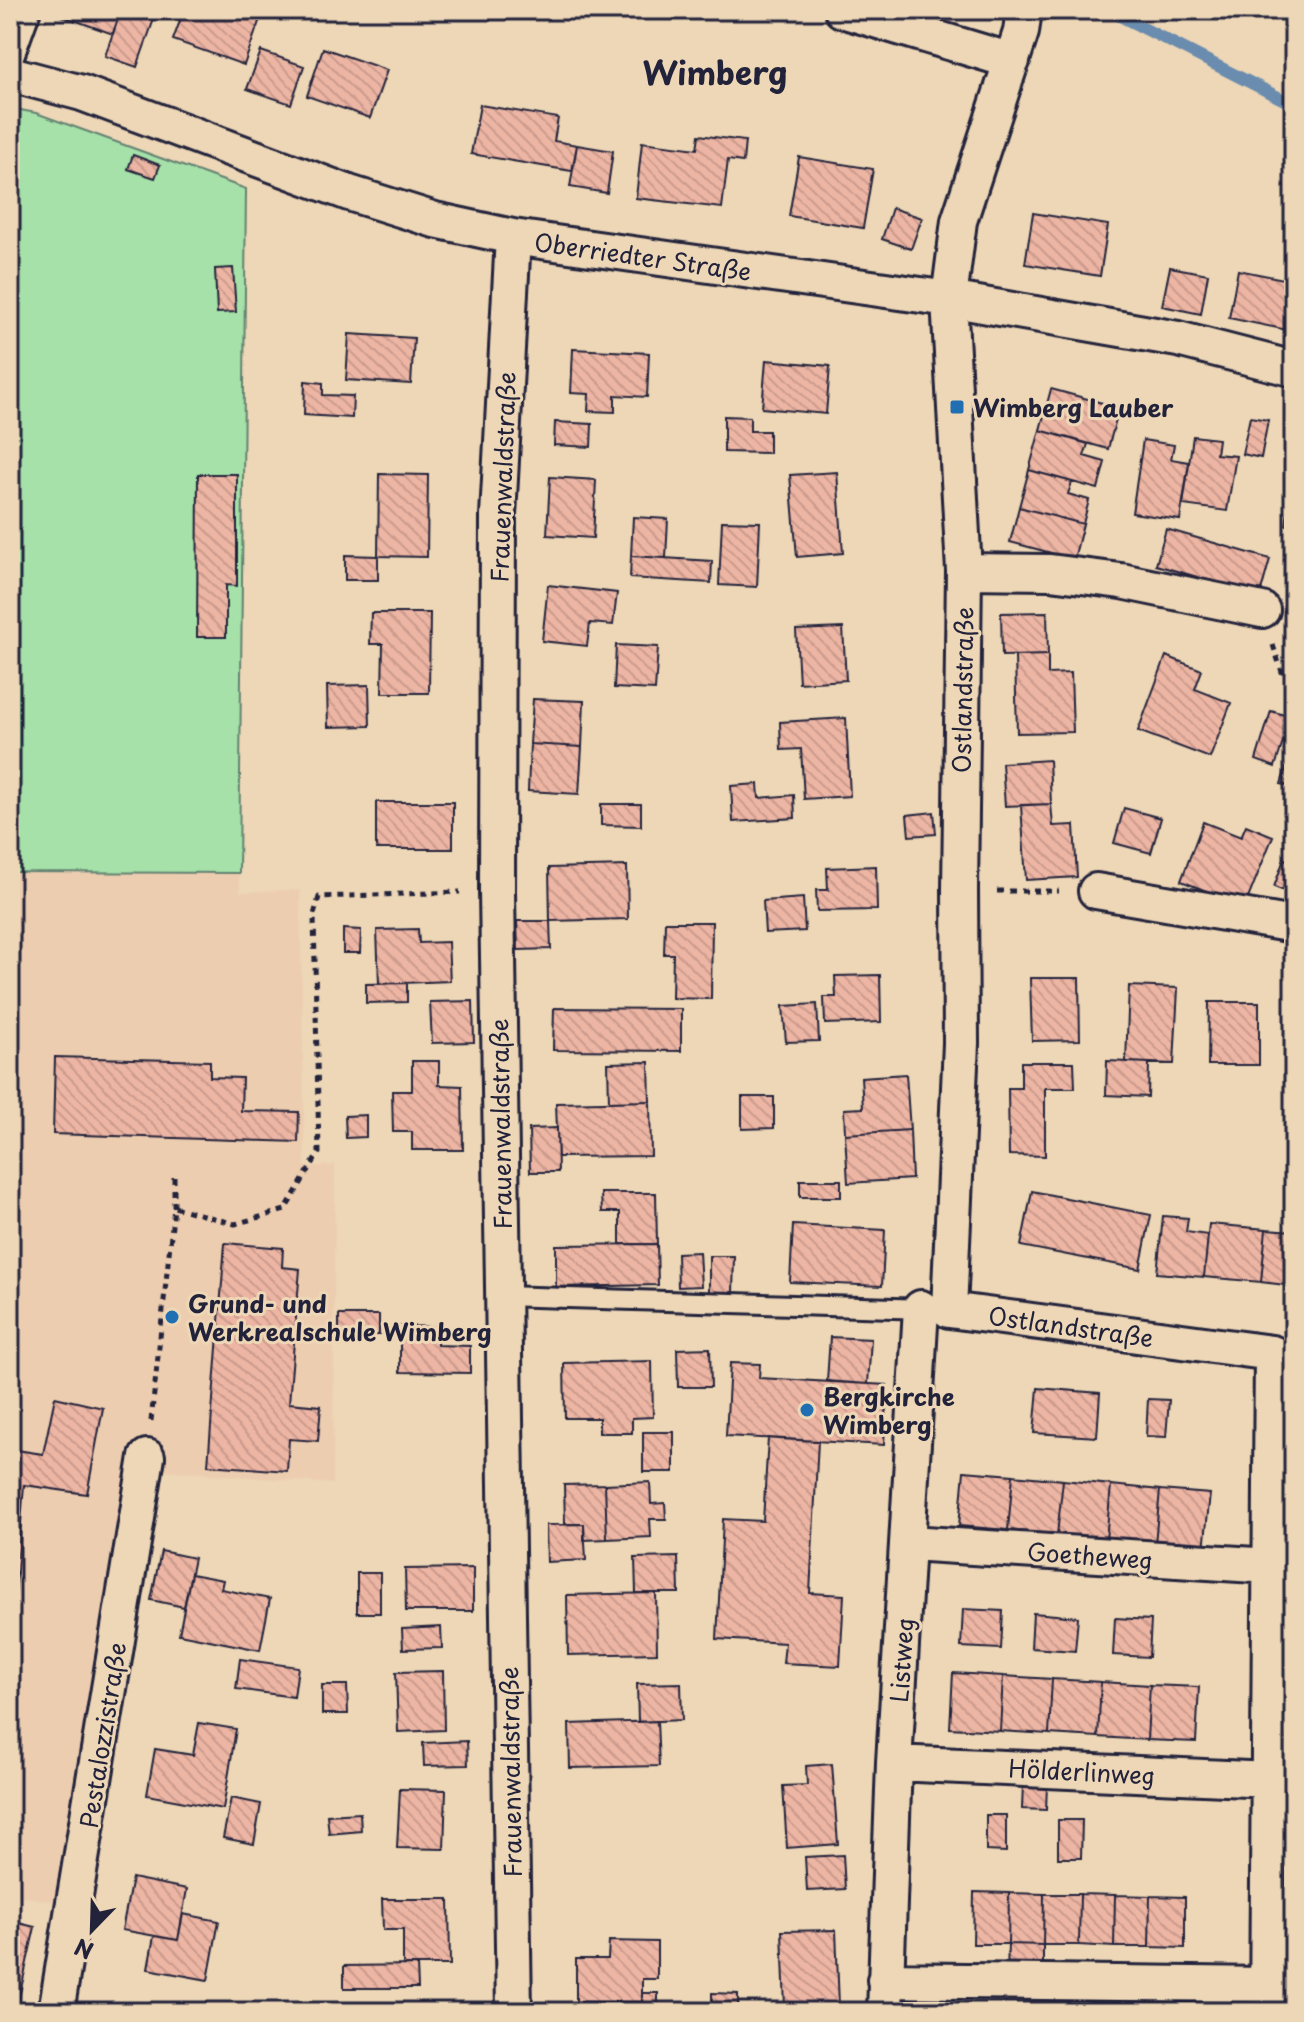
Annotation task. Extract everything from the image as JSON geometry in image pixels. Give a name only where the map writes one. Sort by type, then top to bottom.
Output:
[{"type":"street","points":[[842,10],[1012,61]]},
{"type":"street","name":"Ostlandstraße","points":[[1024,10],[1021,32],[959,221],[949,299],[964,571],[961,1043],[935,1309],[1283,1344],[1271,1566],[1267,1998]]},
{"type":"street","name":"Oberriedter Straße","points":[[10,74],[82,93],[435,220],[513,237],[949,299],[1178,339],[1294,369]]},
{"type":"street","name":"Frauenwaldstraße","points":[[513,237],[498,516],[497,891],[514,2012]]},
{"type":"street","name":"Ostlandstraße","points":[[964,571],[1050,572],[1121,581],[1262,610]]},
{"type":"street","points":[[1096,891],[1294,925]]},
{"type":"street","name":"Listweg","points":[[885,1996],[894,1763],[909,1543],[935,1309]]},
{"type":"street","name":"Pestalozzistraße","points":[[56,2012],[147,1457]]},
{"type":"street","name":"Goetheweg","points":[[909,1543],[1271,1566]]},
{"type":"street","name":"Hölderlinweg","points":[[894,1763],[1270,1780]]},
{"type":"street","points":[[885,1996],[1267,1998]]},
{"type":"lane","points":[[10,68],[31,10]]},
{"type":"lane","points":[[502,1296],[935,1309]]},
{"type":"path","points":[[1262,610],[1284,678],[1294,681]]},
{"type":"path","points":[[960,890],[1096,891]]},
{"type":"path","points":[[174,1207],[235,1224],[285,1210],[319,1153],[314,915],[319,897],[497,891]]},
{"type":"path","points":[[147,1457],[174,1207],[174,1175]]},
{"type":"shaded area","name":"Grund- und Werkrealschule Wimberg","points":[[10,872],[239,873],[240,892],[300,890],[305,1167],[335,1165],[333,1484],[127,1467],[62,1903],[10,1894]]},
{"type":"green space","points":[[10,108],[36,113],[246,189],[239,873],[10,872]]},
{"type":"building","points":[[58,10],[121,10],[113,34],[57,14]]},
{"type":"building","points":[[121,10],[154,19],[137,67],[105,56]]},
{"type":"building","points":[[184,10],[263,10],[244,65],[173,40]]},
{"type":"building","points":[[920,10],[955,10],[952,20]]},
{"type":"building","points":[[323,48],[387,70],[370,118],[307,96]]},
{"type":"building","points":[[261,51],[304,66],[291,104],[247,89]]},
{"type":"building","points":[[480,105],[558,118],[554,141],[577,145],[572,171],[471,154]]},
{"type":"building","points":[[699,135],[745,141],[743,162],[728,160],[722,208],[636,198],[642,142],[697,149]]},
{"type":"building","points":[[577,145],[613,151],[607,193],[570,187]]},
{"type":"building","points":[[133,155],[160,165],[155,178],[128,169]]},
{"type":"building","points":[[799,157],[873,169],[863,228],[789,216]]},
{"type":"building","points":[[892,208],[922,218],[911,249],[882,239]]},
{"type":"building","points":[[1033,213],[1108,225],[1100,276],[1025,264]]},
{"type":"building","points":[[1170,267],[1208,274],[1201,314],[1162,306]]},
{"type":"building","points":[[233,268],[236,312],[217,313],[215,269]]},
{"type":"building","points":[[1238,270],[1294,281],[1292,331],[1229,318]]},
{"type":"building","points":[[349,334],[414,338],[411,384],[346,380]]},
{"type":"building","points":[[573,349],[649,353],[647,397],[615,395],[615,412],[588,411],[589,394],[571,393]]},
{"type":"building","points":[[766,360],[830,366],[826,414],[762,408]]},
{"type":"building","points":[[305,381],[323,383],[323,395],[353,396],[352,418],[304,415]]},
{"type":"building","points":[[1051,389],[1106,404],[1103,415],[1116,419],[1108,449],[1040,430]]},
{"type":"building","points":[[724,416],[750,417],[750,431],[769,431],[769,453],[724,452]]},
{"type":"building","points":[[1250,417],[1268,420],[1261,458],[1242,454]]},
{"type":"building","points":[[555,422],[592,424],[591,447],[554,445]]},
{"type":"building","points":[[1040,430],[1088,444],[1084,456],[1105,462],[1098,489],[1029,470]]},
{"type":"building","points":[[1193,436],[1218,439],[1216,454],[1236,456],[1227,511],[1183,505]]},
{"type":"building","points":[[1143,440],[1174,445],[1171,459],[1189,462],[1180,520],[1132,513]]},
{"type":"building","points":[[1029,470],[1072,482],[1068,494],[1089,500],[1083,524],[1019,507]]},
{"type":"building","points":[[837,472],[843,553],[797,557],[790,475]]},
{"type":"building","points":[[1294,472],[1294,526],[1286,525]]},
{"type":"building","points":[[198,474],[237,474],[237,586],[226,585],[226,637],[197,637]]},
{"type":"building","points":[[379,474],[428,475],[427,557],[378,556]]},
{"type":"building","points":[[550,477],[596,480],[593,538],[547,535]]},
{"type":"building","points":[[1019,507],[1083,524],[1074,559],[1010,542]]},
{"type":"building","points":[[633,517],[668,519],[666,558],[631,556]]},
{"type":"building","points":[[722,521],[760,522],[757,587],[719,585]]},
{"type":"building","points":[[1166,529],[1270,559],[1260,595],[1156,565]]},
{"type":"building","points":[[345,555],[378,556],[378,580],[345,580]]},
{"type":"building","points":[[631,556],[712,561],[711,583],[630,578]]},
{"type":"building","points":[[548,585],[617,593],[613,625],[590,623],[587,646],[542,641]]},
{"type":"building","points":[[1047,612],[1048,655],[1002,656],[1001,613]]},
{"type":"building","points":[[371,613],[430,613],[429,693],[382,693],[383,644],[370,644]]},
{"type":"building","points":[[843,628],[846,680],[799,683],[796,630]]},
{"type":"building","points":[[616,645],[658,647],[655,690],[614,688]]},
{"type":"building","points":[[1048,655],[1048,674],[1071,673],[1073,732],[1017,733],[1015,656]]},
{"type":"building","points":[[1166,656],[1202,670],[1195,689],[1231,703],[1210,758],[1138,731]]},
{"type":"building","points":[[369,685],[370,726],[328,727],[327,686]]},
{"type":"building","points":[[533,699],[584,701],[582,747],[530,744]]},
{"type":"building","points":[[1271,711],[1291,717],[1275,767],[1256,760]]},
{"type":"building","points":[[846,718],[850,796],[804,799],[801,749],[781,750],[780,722]]},
{"type":"building","points":[[1294,743],[1294,788],[1281,784]]},
{"type":"building","points":[[530,744],[582,747],[579,794],[528,791]]},
{"type":"building","points":[[1049,760],[1051,804],[1005,806],[1002,763]]},
{"type":"building","points":[[758,784],[759,798],[794,795],[795,818],[733,822],[731,786]]},
{"type":"building","points":[[376,802],[453,802],[453,849],[376,849]]},
{"type":"building","points":[[601,804],[641,804],[641,826],[601,825]]},
{"type":"building","points":[[1051,804],[1053,826],[1074,825],[1077,877],[1026,880],[1021,805]]},
{"type":"building","points":[[1124,808],[1161,818],[1151,853],[1114,843]]},
{"type":"building","points":[[934,812],[936,834],[909,836],[907,815]]},
{"type":"building","points":[[1203,822],[1241,837],[1246,825],[1273,836],[1245,906],[1181,881]]},
{"type":"building","points":[[1284,859],[1294,862],[1294,895],[1274,887]]},
{"type":"building","points":[[627,866],[628,919],[550,921],[549,868]]},
{"type":"building","points":[[876,866],[877,910],[817,911],[816,890],[828,890],[827,868]]},
{"type":"building","points":[[803,898],[805,931],[765,933],[763,901]]},
{"type":"building","points":[[517,921],[550,921],[551,949],[518,950]]},
{"type":"building","points":[[665,922],[712,922],[711,999],[672,998],[673,954],[664,954]]},
{"type":"building","points":[[343,929],[361,930],[360,953],[343,953]]},
{"type":"building","points":[[418,929],[419,943],[448,942],[450,981],[379,984],[377,930]]},
{"type":"building","points":[[880,975],[881,1022],[825,1024],[824,997],[836,997],[835,976]]},
{"type":"building","points":[[1030,978],[1079,978],[1080,1040],[1032,1041]]},
{"type":"building","points":[[407,983],[407,1002],[366,1003],[366,984]]},
{"type":"building","points":[[1129,986],[1178,988],[1174,1064],[1126,1062]]},
{"type":"building","points":[[473,1001],[474,1042],[432,1043],[430,1002]]},
{"type":"building","points":[[1209,1002],[1259,1002],[1259,1065],[1208,1065]]},
{"type":"building","points":[[817,1004],[819,1041],[786,1042],[783,1006]]},
{"type":"building","points":[[554,1008],[681,1009],[681,1051],[553,1050]]},
{"type":"building","points":[[55,1057],[210,1061],[210,1077],[242,1078],[241,1111],[299,1112],[298,1142],[53,1134]]},
{"type":"building","points":[[412,1061],[439,1061],[439,1085],[462,1086],[463,1150],[412,1150],[412,1132],[393,1132],[392,1091],[412,1091]]},
{"type":"building","points":[[1107,1061],[1149,1063],[1148,1097],[1106,1095]]},
{"type":"building","points":[[649,1062],[650,1101],[609,1102],[608,1063]]},
{"type":"building","points":[[1021,1062],[1074,1062],[1075,1088],[1045,1088],[1045,1156],[1009,1155],[1008,1088],[1021,1088]]},
{"type":"building","points":[[906,1074],[910,1130],[845,1134],[844,1109],[863,1108],[861,1077]]},
{"type":"building","points":[[742,1097],[774,1097],[774,1128],[742,1129]]},
{"type":"building","points":[[650,1101],[651,1156],[558,1157],[556,1103]]},
{"type":"building","points":[[366,1115],[366,1137],[346,1138],[345,1116]]},
{"type":"building","points":[[557,1128],[558,1172],[530,1172],[529,1129]]},
{"type":"building","points":[[910,1130],[912,1179],[848,1183],[845,1134]]},
{"type":"building","points":[[800,1180],[841,1180],[841,1197],[800,1197]]},
{"type":"building","points":[[1032,1191],[1151,1215],[1140,1269],[1021,1246]]},
{"type":"building","points":[[601,1193],[656,1193],[657,1244],[620,1244],[620,1212],[602,1212]]},
{"type":"building","points":[[1163,1216],[1188,1218],[1186,1232],[1208,1235],[1204,1277],[1157,1273]]},
{"type":"building","points":[[1209,1224],[1266,1229],[1261,1282],[1204,1277]]},
{"type":"building","points":[[793,1225],[885,1230],[882,1286],[790,1282]]},
{"type":"building","points":[[1266,1229],[1294,1231],[1294,1286],[1261,1282]]},
{"type":"building","points":[[225,1243],[283,1248],[282,1267],[300,1269],[289,1403],[321,1406],[318,1441],[289,1439],[287,1471],[208,1465]]},
{"type":"building","points":[[657,1244],[658,1285],[556,1287],[556,1245]]},
{"type":"building","points":[[699,1252],[701,1286],[678,1287],[677,1253]]},
{"type":"building","points":[[709,1256],[734,1256],[733,1293],[709,1293]]},
{"type":"building","points":[[339,1315],[379,1315],[379,1335],[339,1335]]},
{"type":"building","points":[[400,1326],[438,1327],[437,1345],[470,1346],[470,1373],[400,1372]]},
{"type":"building","points":[[830,1337],[871,1339],[868,1384],[827,1381]]},
{"type":"building","points":[[710,1348],[711,1387],[678,1387],[677,1349]]},
{"type":"building","points":[[652,1361],[653,1417],[632,1418],[632,1433],[599,1433],[599,1418],[565,1418],[564,1363]]},
{"type":"building","name":"Bergkirche Wimberg","points":[[730,1363],[760,1364],[759,1378],[887,1385],[884,1445],[726,1436]]},
{"type":"building","points":[[1038,1388],[1100,1393],[1097,1437],[1034,1433]]},
{"type":"building","points":[[55,1397],[103,1408],[87,1494],[24,1485],[10,1660],[10,1449],[43,1454]]},
{"type":"building","points":[[1148,1399],[1169,1400],[1166,1437],[1146,1436]]},
{"type":"building","points":[[643,1432],[674,1432],[674,1472],[643,1472]]},
{"type":"building","points":[[768,1438],[818,1441],[810,1593],[844,1595],[840,1666],[783,1663],[785,1643],[717,1639],[723,1519],[763,1521]]},
{"type":"building","points":[[964,1471],[1013,1475],[1008,1530],[959,1526]]},
{"type":"building","points":[[1013,1475],[1063,1480],[1057,1535],[1008,1530]]},
{"type":"building","points":[[1063,1480],[1111,1485],[1106,1540],[1057,1535]]},
{"type":"building","points":[[650,1482],[651,1504],[665,1503],[666,1519],[650,1519],[651,1537],[607,1539],[605,1484]]},
{"type":"building","points":[[605,1484],[607,1539],[584,1540],[584,1524],[565,1524],[564,1485]]},
{"type":"building","points":[[1111,1485],[1160,1490],[1155,1544],[1106,1540]]},
{"type":"building","points":[[1160,1490],[1210,1494],[1204,1549],[1155,1544]]},
{"type":"building","points":[[584,1524],[586,1560],[547,1562],[546,1525]]},
{"type":"building","points":[[161,1551],[194,1558],[184,1607],[151,1600]]},
{"type":"building","points":[[678,1557],[679,1593],[636,1593],[635,1558]]},
{"type":"building","points":[[473,1568],[473,1611],[406,1611],[405,1569]]},
{"type":"building","points":[[357,1573],[380,1573],[380,1613],[357,1613]]},
{"type":"building","points":[[191,1574],[223,1580],[221,1589],[270,1599],[260,1650],[179,1634]]},
{"type":"building","points":[[656,1593],[657,1653],[568,1655],[567,1595]]},
{"type":"building","points":[[963,1609],[1003,1611],[1001,1649],[961,1647]]},
{"type":"building","points":[[1033,1613],[1078,1617],[1075,1651],[1031,1648]]},
{"type":"building","points":[[1115,1618],[1151,1620],[1149,1657],[1113,1655]]},
{"type":"building","points":[[441,1627],[442,1648],[403,1649],[402,1629]]},
{"type":"building","points":[[240,1659],[298,1667],[294,1697],[236,1689]]},
{"type":"building","points":[[443,1671],[444,1730],[398,1732],[396,1672]]},
{"type":"building","points":[[953,1673],[1003,1676],[1000,1731],[950,1728]]},
{"type":"building","points":[[1003,1676],[1052,1679],[1049,1734],[1000,1731]]},
{"type":"building","points":[[1052,1679],[1101,1682],[1098,1737],[1049,1734]]},
{"type":"building","points":[[1101,1682],[1150,1685],[1147,1740],[1098,1737]]},
{"type":"building","points":[[681,1683],[682,1720],[638,1722],[637,1684]]},
{"type":"building","points":[[322,1685],[347,1685],[348,1714],[322,1714]]},
{"type":"building","points":[[1150,1685],[1199,1687],[1196,1742],[1147,1740]]},
{"type":"building","points":[[657,1721],[659,1766],[570,1768],[569,1724]]},
{"type":"building","points":[[199,1723],[236,1729],[223,1809],[147,1795],[155,1749],[193,1755]]},
{"type":"building","points":[[467,1741],[468,1765],[424,1766],[423,1743]]},
{"type":"building","points":[[832,1764],[838,1844],[787,1848],[783,1786],[807,1785],[806,1766]]},
{"type":"building","points":[[1023,1784],[1047,1785],[1046,1810],[1022,1809]]},
{"type":"building","points":[[400,1789],[446,1790],[444,1849],[397,1848]]},
{"type":"building","points":[[231,1798],[261,1804],[254,1844],[223,1838]]},
{"type":"building","points":[[360,1813],[361,1831],[329,1834],[327,1815]]},
{"type":"building","points":[[986,1815],[1006,1815],[1006,1852],[986,1851]]},
{"type":"building","points":[[1058,1820],[1082,1820],[1081,1858],[1058,1858]]},
{"type":"building","points":[[843,1855],[845,1889],[807,1891],[805,1857]]},
{"type":"building","points":[[132,1878],[187,1889],[178,1940],[122,1930]]},
{"type":"building","points":[[974,1892],[1009,1893],[1008,1944],[973,1944]]},
{"type":"building","points":[[1009,1893],[1044,1894],[1043,1945],[1008,1944]]},
{"type":"building","points":[[1044,1894],[1080,1894],[1079,1945],[1043,1945]]},
{"type":"building","points":[[1080,1894],[1115,1895],[1114,1947],[1079,1945]]},
{"type":"building","points":[[1115,1895],[1150,1896],[1149,1947],[1114,1947]]},
{"type":"building","points":[[1150,1896],[1185,1897],[1185,1948],[1149,1947]]},
{"type":"building","points":[[382,1899],[449,1899],[450,1965],[403,1965],[403,1930],[383,1930]]},
{"type":"building","points":[[183,1914],[219,1921],[208,1980],[148,1969],[154,1936],[178,1940]]},
{"type":"building","points":[[10,1921],[35,1927],[18,2002],[10,2000]]},
{"type":"building","points":[[836,1930],[839,2006],[785,2008],[782,1931]]},
{"type":"building","points":[[609,1941],[657,1942],[657,1979],[642,1979],[642,2002],[576,2002],[576,1959],[608,1959]]},
{"type":"building","points":[[1008,1944],[1043,1945],[1043,1973],[1007,1972]]},
{"type":"building","points":[[417,1965],[418,1988],[344,1988],[344,1966]]},
{"type":"building","points":[[642,1993],[658,1993],[658,2012],[611,2012],[611,2002],[642,2002]]},
{"type":"building","points":[[712,1993],[738,1994],[738,2012],[712,2012]]},
{"type":"building","points":[[1083,2001],[1083,2012],[1047,2012],[1047,2002]]},
{"type":"waterway","points":[[1108,10],[1294,105]]},
{"type":"place","name":"Wimberg Lauber","points":[[957,407]]},
{"type":"place","name":"Grund- und Werkrealschule Wimberg","points":[[172,1317]]},
{"type":"place","name":"Bergkirche Wimberg","points":[[807,1410]]},
{"type":"district","name":"Wimberg","points":[[715,72]]}]
